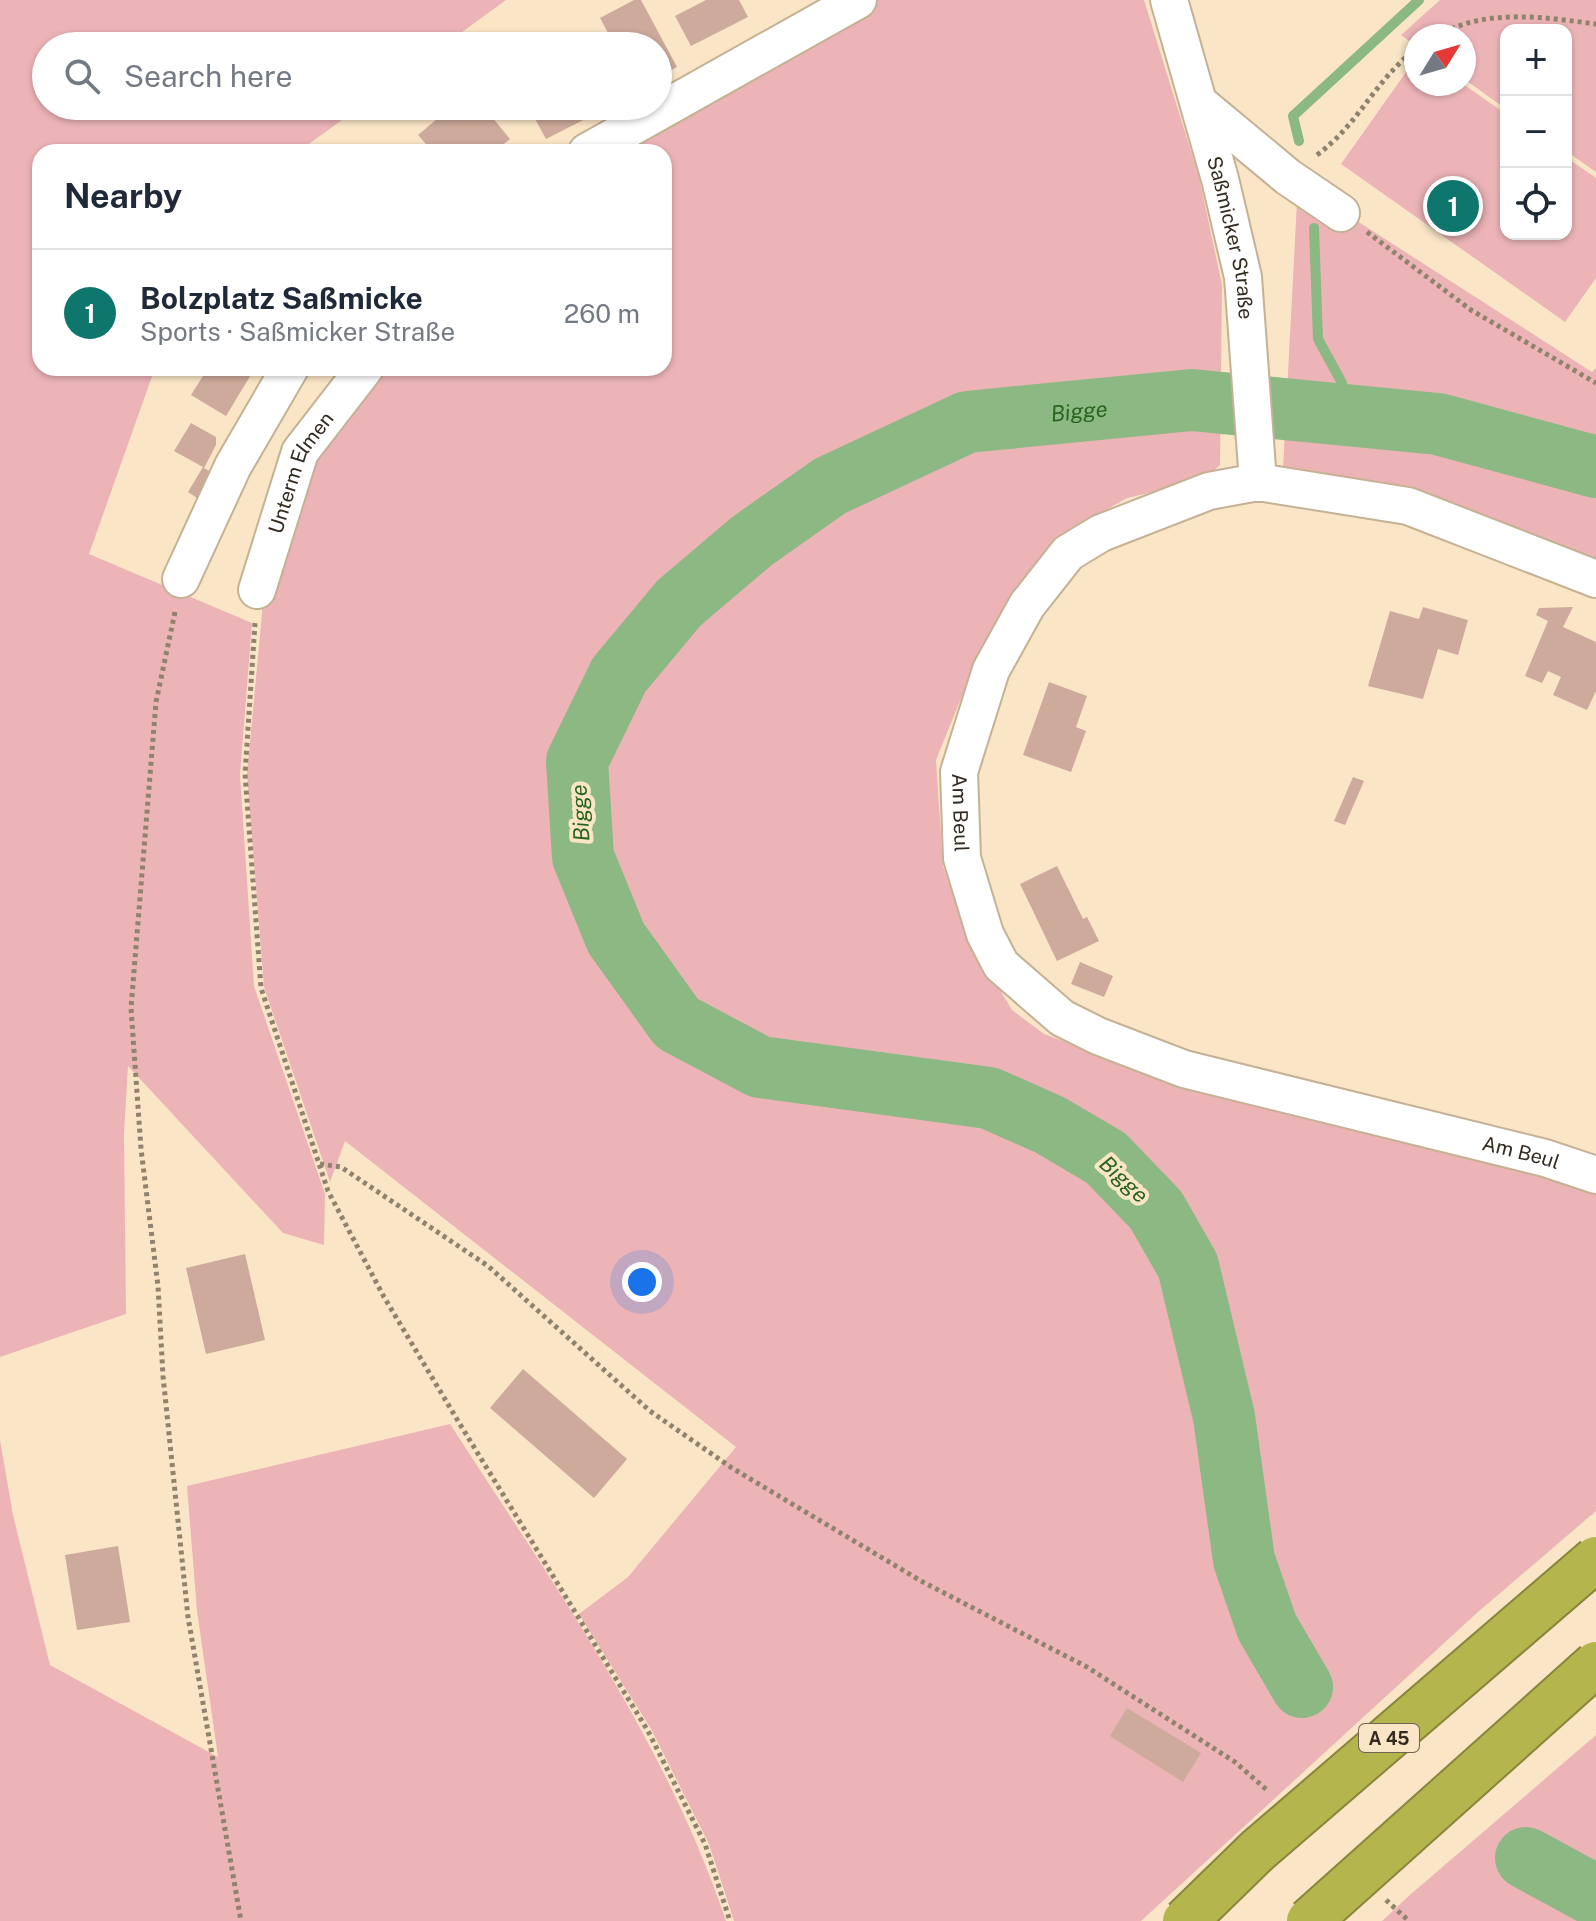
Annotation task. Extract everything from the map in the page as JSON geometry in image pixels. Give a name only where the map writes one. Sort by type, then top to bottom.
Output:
[{"type":"highway","name":"A 45","points":[[1185,1921],[1258,1850],[1596,1559]]},
{"type":"highway","points":[[1309,1921],[1596,1664]]},
{"type":"street","points":[[672,101],[858,0]]},
{"type":"street","name":"Saßmicker Straße","points":[[1169,0],[1243,277],[1258,482]]},
{"type":"street","points":[[1199,103],[1288,177],[1341,213]]},
{"type":"street","points":[[582,144],[633,120]]},
{"type":"street","points":[[600,144],[639,120]]},
{"type":"street","points":[[181,579],[233,466],[285,376]]},
{"type":"street","name":"Unterm Elmen","points":[[257,590],[300,452],[359,376]]},
{"type":"street","name":"Am Beul","points":[[1596,579],[1408,506],[1258,482],[1209,491],[1101,533],[1068,553],[1027,605],[991,670],[971,723],[959,772],[962,858],[985,934],[1001,965],[1028,992],[1062,1018],[1098,1036],[1184,1069],[1545,1158],[1596,1175]]},
{"type":"path","points":[[1458,24],[1527,16],[1596,24]]},
{"type":"path","points":[[1288,177],[1343,135],[1392,67],[1404,58]]},
{"type":"path","points":[[1341,213],[1471,310],[1596,383]]},
{"type":"path","points":[[181,579],[156,702],[131,1008],[141,1149],[157,1272],[163,1376],[188,1617],[241,1921]]},
{"type":"path","points":[[257,590],[245,774],[261,988],[328,1191],[384,1297],[648,1731],[705,1844],[730,1921]]},
{"type":"path","points":[[319,1164],[341,1167],[488,1266],[650,1411],[732,1468],[921,1581],[1087,1667],[1235,1762],[1269,1792]]},
{"type":"path","points":[[1380,1896],[1409,1921]]},
{"type":"shaded area","points":[[0,0],[506,0],[462,32],[32,32],[32,120],[342,120],[309,144],[32,144],[32,376],[152,376],[89,554],[252,623],[240,775],[254,986],[325,1194],[324,1245],[283,1233],[128,1066],[124,1134],[126,1314],[0,1357]]},
{"type":"shaded area","points":[[871,0],[1144,0],[1199,177],[1222,285],[1220,465],[1202,481],[1127,498],[1053,540],[977,659],[936,760],[943,866],[971,941],[1012,1010],[1044,1034],[1082,1048],[1539,1173],[1596,1195],[1596,1511],[1478,1612],[1141,1921],[734,1921],[709,1844],[651,1729],[579,1614],[628,1577],[736,1447],[345,1141],[330,1182],[264,987],[247,774],[264,592],[306,455],[367,376],[672,376],[672,144],[619,144],[661,120],[672,120],[672,114]]},
{"type":"shaded area","points":[[1440,0],[1596,0],[1596,172],[1572,155],[1572,24],[1500,24],[1500,105],[1476,88],[1476,24],[1413,24]]},
{"type":"shaded area","points":[[1404,75],[1404,96],[1476,96],[1476,93],[1500,110],[1500,240],[1572,240],[1572,161],[1596,178],[1596,278],[1565,322],[1341,164]]},
{"type":"shaded area","points":[[1298,183],[1592,372],[1596,368],[1596,561],[1410,486],[1283,468]]},
{"type":"shaded area","points":[[450,1424],[567,1604],[639,1726],[701,1854],[726,1921],[0,1921],[0,1440],[13,1515],[50,1665],[218,1757],[197,1611],[187,1486]]},
{"type":"shaded area","points":[[1596,1735],[1596,1921],[1382,1921],[1411,1894]]},
{"type":"building","points":[[634,0],[641,0],[658,32],[608,32],[600,18]]},
{"type":"building","points":[[706,0],[739,0],[748,17],[691,46],[675,16]]},
{"type":"building","points":[[436,120],[494,120],[510,139],[504,144],[426,144],[418,135]]},
{"type":"building","points":[[536,120],[583,120],[546,139]]},
{"type":"building","points":[[203,376],[250,376],[226,416],[191,395]]},
{"type":"building","points":[[191,423],[216,437],[216,445],[204,468],[218,476],[203,502],[188,492],[203,467],[174,451]]},
{"type":"building","points":[[1423,607],[1468,620],[1458,655],[1438,649],[1423,699],[1368,686],[1390,611],[1419,619]]},
{"type":"building","points":[[1573,607],[1563,627],[1596,642],[1596,691],[1587,710],[1553,695],[1561,677],[1548,671],[1542,683],[1525,676],[1548,621],[1536,615],[1539,608]]},
{"type":"building","points":[[1049,682],[1087,696],[1076,727],[1086,731],[1071,772],[1023,755]]},
{"type":"building","points":[[1353,777],[1364,781],[1345,825],[1334,821]]},
{"type":"building","points":[[1057,866],[1083,919],[1087,917],[1099,941],[1057,961],[1020,884]]},
{"type":"building","points":[[1080,962],[1113,976],[1104,997],[1071,984]]},
{"type":"building","points":[[245,1254],[265,1340],[206,1354],[186,1268]]},
{"type":"building","points":[[523,1369],[627,1459],[594,1498],[490,1408]]},
{"type":"building","points":[[118,1546],[130,1622],[77,1630],[65,1555]]},
{"type":"building","points":[[1127,1708],[1201,1753],[1183,1782],[1110,1736]]},
{"type":"waterway","points":[[1299,141],[1293,116],[1419,0]]},
{"type":"waterway","points":[[1314,228],[1318,339],[1342,383],[1340,415]]},
{"type":"waterway","name":"Bigge","points":[[1302,1687],[1267,1627],[1244,1560],[1224,1417],[1188,1266],[1156,1210],[1106,1158],[1050,1125],[989,1098],[760,1067],[677,1023],[616,938],[583,857],[577,761],[619,675],[679,603],[752,541],[830,486],[967,422],[1192,400],[1438,424],[1596,467]]},
{"type":"waterway","name":"Bigge","points":[[1526,1858],[1596,1896]]},
{"type":"place","name":"Bolzplatz Saßmicke","points":[[1453,206]]}]
